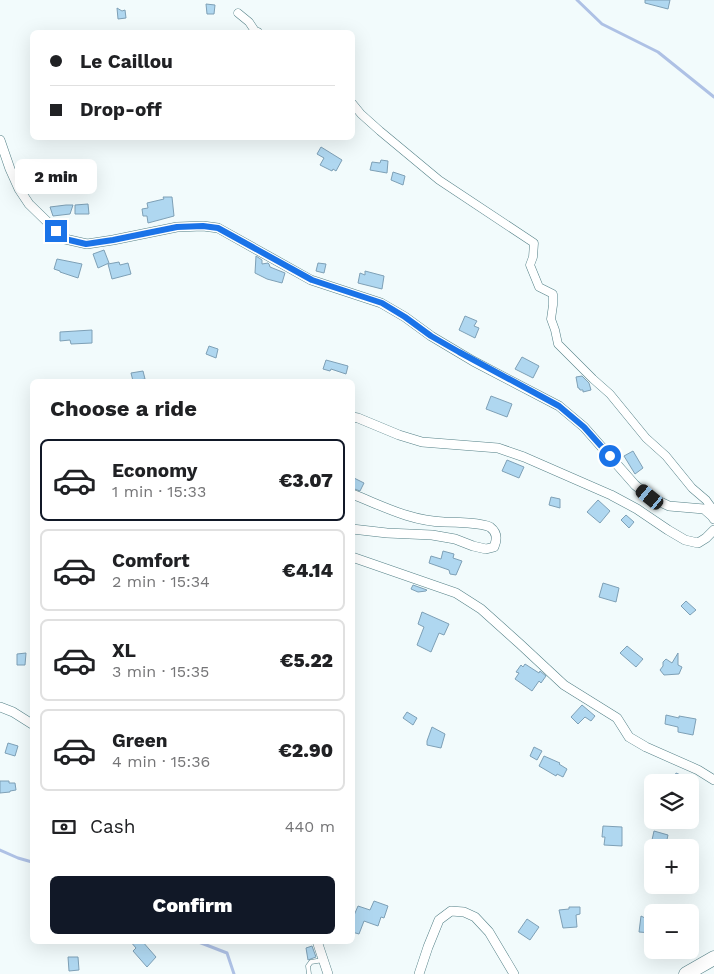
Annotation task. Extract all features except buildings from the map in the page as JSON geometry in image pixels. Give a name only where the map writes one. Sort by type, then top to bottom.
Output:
[{"type":"highway","points":[[686,974],[714,958]]},
{"type":"street","points":[[238,13],[249,22],[254,30]]},
{"type":"street","points":[[355,107],[380,131],[439,180],[534,243],[533,257],[530,265],[539,287],[553,294],[551,319],[556,330],[558,344],[593,380],[610,394],[646,438],[666,456],[714,511]]},
{"type":"street","points":[[0,140],[19,189],[30,204],[65,239],[86,244],[177,227],[203,226],[218,228],[312,280],[382,303],[465,356],[559,406],[584,427],[635,485],[650,497],[669,506],[704,509],[714,519]]},
{"type":"street","points":[[355,418],[422,442],[498,448],[507,451],[611,495],[685,540],[698,542],[706,538],[714,530]]},
{"type":"street","points":[[355,495],[403,515],[431,521],[467,523],[489,527],[496,535],[497,540],[494,548],[486,549],[456,539],[432,535],[355,529]]},
{"type":"street","points":[[355,558],[456,594],[481,609],[564,685],[617,718],[629,737],[646,747],[698,770],[714,780]]},
{"type":"street","points":[[0,707],[30,723]]},
{"type":"street","points":[[419,974],[440,920],[451,911],[464,912],[475,917],[489,932],[514,974]]},
{"type":"street","points":[[318,944],[328,974]]},
{"type":"lane","points":[[309,974],[308,966],[311,962],[323,960]]},
{"type":"waterway","points":[[577,0],[602,24],[658,52],[714,97]]},
{"type":"waterway","points":[[0,850],[30,861]]},
{"type":"waterway","points":[[204,944],[227,953],[234,974]]},
{"type":"route","points":[[56,231],[65,239],[86,244],[177,227],[203,226],[218,228],[312,280],[382,303],[473,361],[559,406],[584,427],[610,456]]}]
